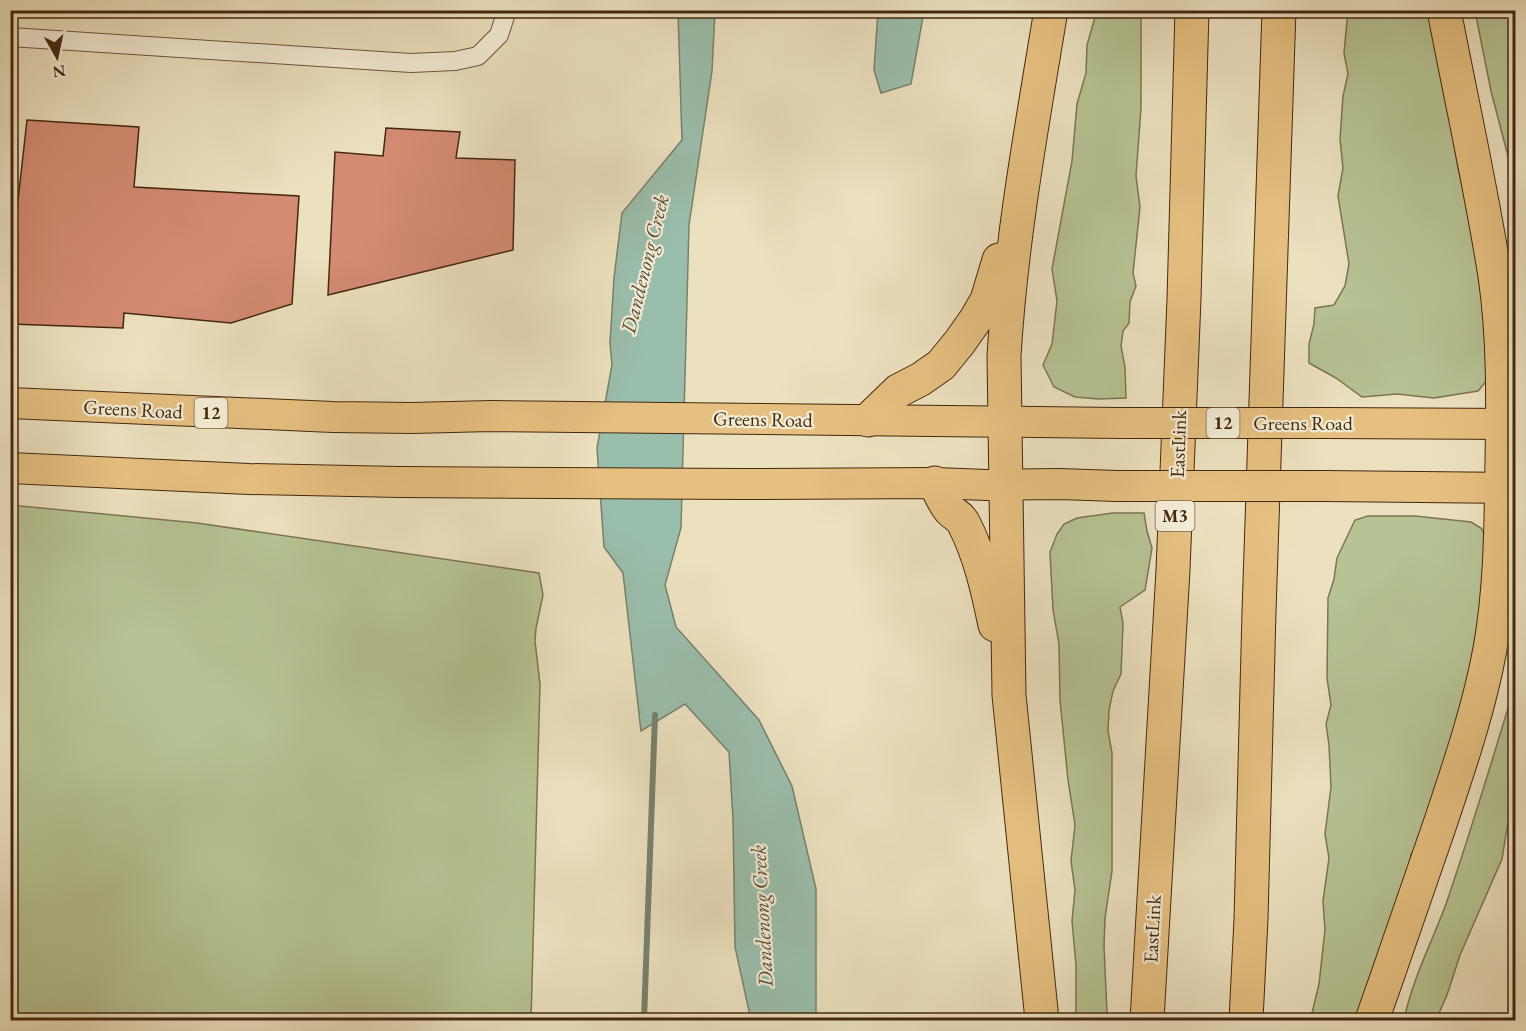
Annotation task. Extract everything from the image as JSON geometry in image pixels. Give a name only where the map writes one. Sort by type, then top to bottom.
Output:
[{"type":"highway","points":[[1042,1020],[1009,695],[1004,356],[1018,211],[1051,10]]},
{"type":"highway","name":"EastLink","points":[[1147,1020],[1173,570],[1192,10]]},
{"type":"highway","points":[[1246,1020],[1279,10]]},
{"type":"highway","points":[[1372,1020],[1450,792],[1479,697],[1490,646],[1497,592],[1508,546],[1509,424],[1503,387],[1501,327],[1486,226],[1444,10]]},
{"type":"highway","points":[[868,420],[898,392],[941,365],[976,320],[987,300],[1003,244],[1018,211]]},
{"type":"highway","points":[[1486,226],[1515,324]]},
{"type":"highway","points":[[935,483],[950,510],[958,515],[963,523],[976,554],[992,612],[1009,695]]},
{"type":"main road","name":"Greens Road","points":[[10,403],[333,417],[744,418],[1005,423],[1509,424]]},
{"type":"main road","points":[[10,468],[249,479],[400,482],[935,483],[1508,488]]},
{"type":"street","points":[[10,37],[411,63],[455,61],[478,56],[499,35],[507,10]]},
{"type":"shaded area","points":[[1097,10],[1141,11],[1141,108],[1136,176],[1140,207],[1133,273],[1136,286],[1130,302],[1129,323],[1123,331],[1121,346],[1125,367],[1126,398],[1075,397],[1054,387],[1043,365],[1052,344],[1057,301],[1052,269],[1072,161],[1077,104],[1086,73],[1087,45]]},
{"type":"shaded area","points":[[1348,11],[1429,11],[1436,34],[1458,168],[1485,303],[1488,379],[1478,391],[1434,398],[1397,394],[1362,397],[1336,378],[1309,363],[1309,344],[1315,308],[1334,305],[1345,286],[1349,264],[1338,196],[1343,168],[1340,139],[1343,96],[1348,74],[1344,53]]},
{"type":"shaded area","points":[[1475,11],[1512,11],[1515,24],[1515,183],[1491,91]]},
{"type":"shaded area","points":[[10,505],[197,523],[539,573],[543,595],[535,641],[540,684],[531,1020],[11,1020]]},
{"type":"shaded area","points":[[1113,513],[1144,513],[1152,548],[1145,590],[1120,607],[1123,623],[1121,674],[1113,691],[1109,710],[1108,731],[1112,753],[1112,871],[1105,918],[1104,946],[1107,1013],[1103,1020],[1076,1020],[1076,965],[1072,921],[1075,890],[1071,861],[1075,825],[1060,700],[1059,644],[1053,610],[1050,552],[1064,524],[1077,518]]},
{"type":"shaded area","points":[[1368,516],[1415,516],[1471,522],[1481,528],[1489,544],[1489,621],[1424,841],[1411,854],[1407,886],[1362,999],[1356,1020],[1312,1020],[1325,930],[1323,901],[1329,858],[1325,834],[1331,787],[1326,724],[1331,705],[1327,678],[1328,598],[1337,558],[1355,520]]},
{"type":"shaded area","points":[[1515,685],[1515,803],[1507,828],[1502,859],[1460,955],[1436,1020],[1404,1020],[1417,976],[1455,877]]},
{"type":"water","points":[[678,11],[715,11],[712,71],[689,225],[681,528],[665,585],[676,627],[759,720],[792,786],[816,889],[816,1020],[751,1020],[735,947],[733,818],[729,752],[685,704],[641,731],[623,573],[604,547],[597,448],[612,365],[610,343],[614,278],[622,213],[682,140]]},
{"type":"water","points":[[878,11],[924,11],[911,84],[881,93],[874,70]]},
{"type":"building","points":[[27,120],[139,127],[134,187],[299,196],[292,304],[231,323],[124,313],[123,328],[10,324],[10,272]]},
{"type":"building","points":[[386,128],[460,132],[456,158],[515,160],[513,250],[328,295],[335,152],[383,156]]},
{"type":"waterway","name":"Dandenong Creek","points":[[644,1020],[655,715]]}]
